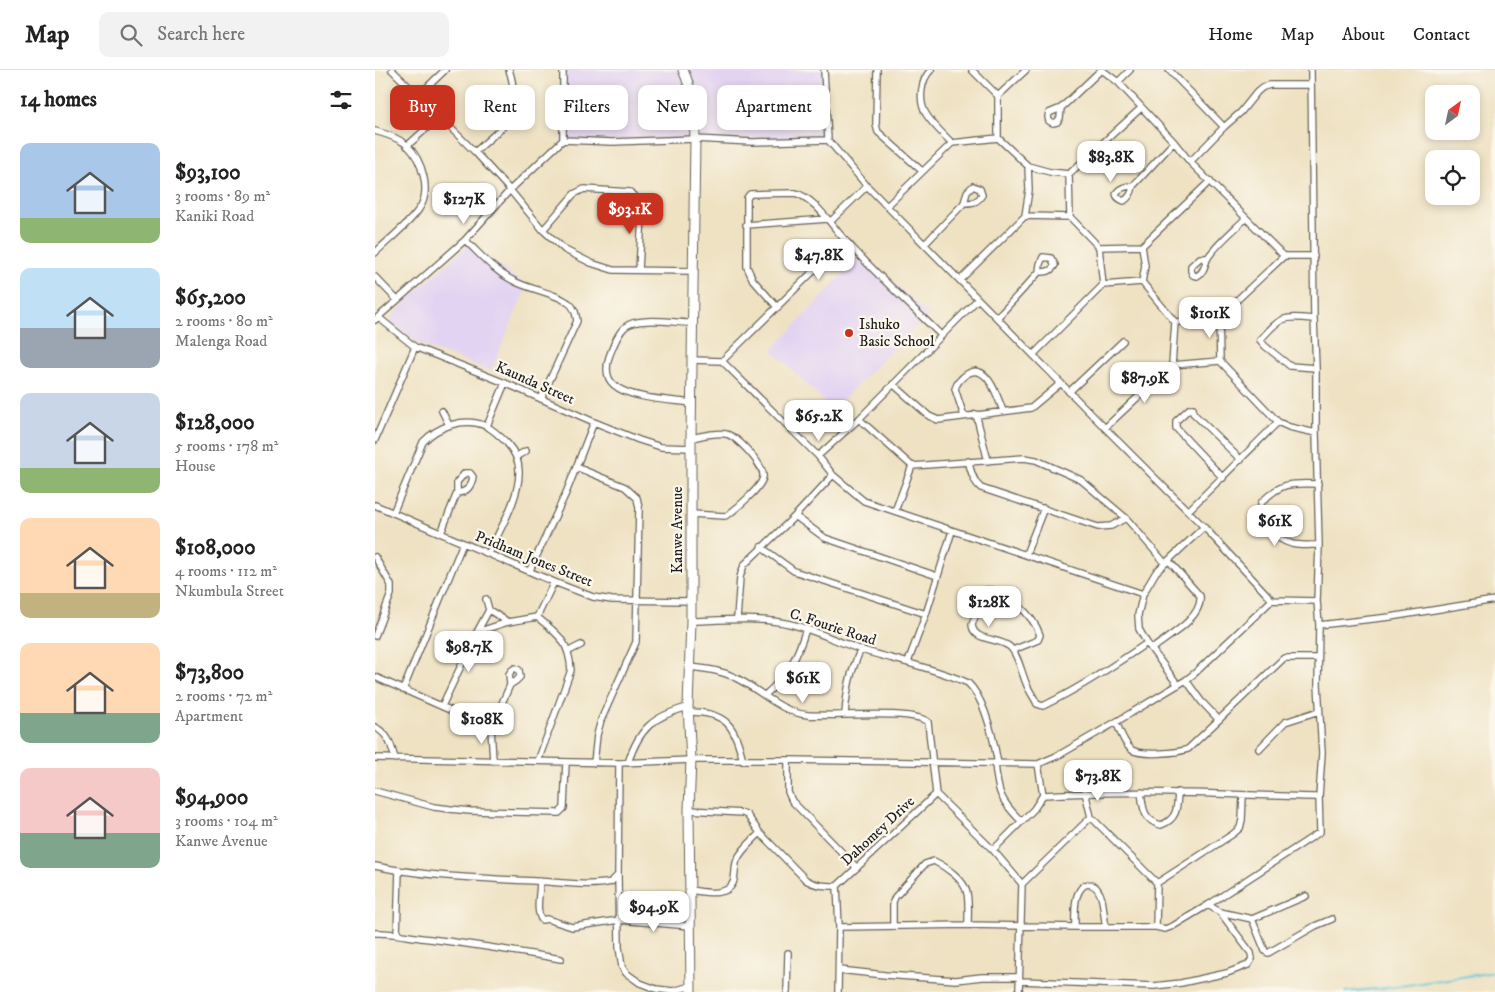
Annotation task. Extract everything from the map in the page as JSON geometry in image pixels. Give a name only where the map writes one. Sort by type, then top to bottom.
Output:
[{"type":"main road","name":"Kanwe Avenue","points":[[683,70],[689,83],[694,105],[695,139],[691,438],[691,621],[688,709],[691,760],[689,810],[691,989]]},
{"type":"street","points":[[392,70],[408,85]]},
{"type":"street","points":[[429,85],[445,70]]},
{"type":"street","points":[[475,152],[510,117],[513,108],[509,70]]},
{"type":"street","points":[[563,70],[563,140]]},
{"type":"street","points":[[824,70],[827,140],[867,186],[1034,354],[1069,392],[1204,526],[1272,600]]},
{"type":"street","points":[[877,70],[876,125],[878,132],[923,171]]},
{"type":"street","points":[[931,70],[923,84],[923,108],[926,115],[952,143]]},
{"type":"street","points":[[972,70],[998,96],[998,138],[1028,166],[1050,172],[1069,174],[1141,108]]},
{"type":"street","points":[[998,96],[1026,70]]},
{"type":"street","points":[[1061,108],[1101,70],[1117,82],[1174,142],[1190,162],[1284,256]]},
{"type":"street","points":[[1117,82],[1130,70]]},
{"type":"street","points":[[1169,70],[1223,127]]},
{"type":"street","points":[[839,927],[968,924],[1156,927],[1165,929],[1208,905],[1320,832],[1319,797],[1322,753],[1319,711],[1319,625],[1317,601],[1319,545],[1311,70]]},
{"type":"street","points":[[1190,162],[1223,127],[1241,112],[1263,87],[1270,85],[1311,85]]},
{"type":"street","points":[[407,146],[425,130]]},
{"type":"street","points":[[454,130],[510,190],[543,230],[565,250],[591,263],[613,270],[693,271]]},
{"type":"street","points":[[375,131],[399,140],[407,146],[419,164],[425,185],[425,197],[419,210],[375,253]]},
{"type":"street","points":[[887,206],[952,143],[998,138]]},
{"type":"street","points":[[377,319],[465,240],[510,190],[563,140],[613,142],[695,139],[752,142],[827,140]]},
{"type":"street","points":[[1133,186],[1174,142]]},
{"type":"street","points":[[960,280],[1025,216],[1029,190],[1028,166]]},
{"type":"street","points":[[1069,174],[1070,217],[1099,247],[1103,285]]},
{"type":"street","points":[[1099,247],[1142,246],[1210,181]]},
{"type":"street","points":[[746,225],[829,220],[867,186]]},
{"type":"street","points":[[543,230],[578,191],[584,189],[630,192],[639,202],[642,215],[639,270]]},
{"type":"street","points":[[778,308],[753,280],[747,267],[747,198],[750,194],[795,193],[802,195],[829,220],[845,240],[941,335]]},
{"type":"street","points":[[925,244],[964,203]]},
{"type":"street","points":[[1025,216],[1070,217]]},
{"type":"street","points":[[1207,258],[1246,218]]},
{"type":"street","points":[[465,240],[497,272],[527,288],[570,304],[574,309],[577,321],[541,400]]},
{"type":"street","points":[[722,361],[845,240]]},
{"type":"street","points":[[1142,246],[1145,266],[1142,282]]},
{"type":"street","points":[[1175,322],[1210,320],[1219,317],[1284,256],[1314,256]]},
{"type":"street","points":[[997,318],[1039,272]]},
{"type":"street","points":[[375,277],[397,300]]},
{"type":"street","points":[[1034,354],[1103,285],[1142,282]]},
{"type":"street","points":[[1142,282],[1175,322],[1172,365]]},
{"type":"street","points":[[818,456],[859,419],[978,299]]},
{"type":"street","points":[[1219,317],[1220,361],[1278,422],[1289,427],[1316,433]]},
{"type":"street","points":[[1314,319],[1282,318],[1260,340],[1290,366],[1316,368]]},
{"type":"street","name":"Kaunda Street","points":[[377,319],[415,347],[505,383],[594,422],[661,447],[691,448]]},
{"type":"street","points":[[692,323],[642,321],[626,325],[616,341],[607,369],[608,377],[613,385],[621,390],[636,395],[692,404]]},
{"type":"street","points":[[1069,392],[1123,341]]},
{"type":"street","points":[[375,440],[415,347]]},
{"type":"street","points":[[692,360],[722,361],[818,456],[833,475],[864,501],[1143,594]]},
{"type":"street","points":[[1105,428],[1172,365],[1220,361]]},
{"type":"street","points":[[965,416],[955,389],[959,381],[972,372],[981,373],[990,381],[1003,411]]},
{"type":"street","points":[[487,426],[505,383]]},
{"type":"street","points":[[893,384],[929,416],[938,420],[1031,408],[1061,383]]},
{"type":"street","points":[[1223,478],[1176,428],[1176,420],[1193,408],[1193,413],[1241,460]]},
{"type":"street","points":[[442,411],[449,425]]},
{"type":"street","points":[[976,414],[988,461]]},
{"type":"street","points":[[859,419],[912,466],[1024,458],[1036,460],[1081,480],[1126,518],[1200,596],[1199,609],[1189,620],[1152,649]]},
{"type":"street","points":[[530,570],[576,468],[594,422]]},
{"type":"street","points":[[1188,510],[1223,478],[1278,422]]},
{"type":"street","points":[[393,513],[423,442],[431,434],[449,425],[468,423],[487,426],[503,439],[517,456],[519,468],[516,493],[489,553]]},
{"type":"street","points":[[691,438],[714,434],[727,434],[733,437],[762,469],[764,475],[762,481],[749,497],[729,514],[725,516],[691,514]]},
{"type":"street","points":[[517,456],[526,451]]},
{"type":"street","points":[[968,461],[975,481],[981,488],[1098,527],[1111,526],[1126,518]]},
{"type":"street","points":[[895,511],[912,466]]},
{"type":"street","points":[[576,468],[625,487],[637,498],[639,508],[636,642],[601,720],[594,762]]},
{"type":"street","points":[[737,619],[742,570],[761,547],[795,516],[833,475]]},
{"type":"street","points":[[1318,484],[1293,483],[1282,486],[1261,503],[1261,508],[1262,516],[1267,524],[1283,540],[1291,544],[1319,545]]},
{"type":"street","points":[[441,533],[457,493]]},
{"type":"street","name":"Pridham Jones Street","points":[[375,505],[530,570],[554,582],[603,599],[690,601]]},
{"type":"street","points":[[1026,554],[1044,508]]},
{"type":"street","points":[[795,516],[825,538],[937,576]]},
{"type":"street","points":[[1177,685],[1147,643],[1138,623],[1143,594],[1156,572],[1204,526]]},
{"type":"street","points":[[907,662],[926,614],[952,531]]},
{"type":"street","points":[[403,690],[463,543]]},
{"type":"street","points":[[761,547],[794,571],[926,614]]},
{"type":"street","points":[[375,557],[391,585],[391,594],[375,636]]},
{"type":"street","points":[[537,617],[554,582]]},
{"type":"street","points":[[1013,650],[1038,640],[1039,630],[1017,602],[995,591],[986,590],[984,591],[973,625],[973,631],[977,635],[1005,644],[1013,650],[1037,704],[1043,706],[1100,675],[1147,643]]},
{"type":"street","points":[[486,599],[489,610],[508,622]]},
{"type":"street","points":[[375,758],[619,763],[691,760],[789,760],[1038,764],[1059,755],[1116,722],[1195,673],[1272,600],[1317,601]]},
{"type":"street","points":[[1319,625],[1390,618],[1495,600]]},
{"type":"street","points":[[443,706],[489,610]]},
{"type":"street","points":[[477,632],[508,622],[537,617]]},
{"type":"street","points":[[537,617],[559,636],[569,651],[571,670],[538,761]]},
{"type":"street","name":"C. Fourie Road","points":[[691,621],[737,619],[771,621],[806,629],[861,650],[907,662],[968,683],[974,688],[994,740],[997,764]]},
{"type":"street","points":[[765,695],[781,681],[793,664],[806,629]]},
{"type":"street","points":[[569,651],[581,645]]},
{"type":"street","points":[[845,714],[847,686],[861,650]]},
{"type":"street","points":[[1116,722],[1127,744],[1133,750],[1141,752],[1174,752],[1188,749],[1284,658],[1318,658]]},
{"type":"street","points":[[689,667],[718,671],[733,676],[789,711],[818,716],[845,714],[912,716],[925,719],[928,722],[937,794],[993,850],[1022,884],[1019,992]]},
{"type":"street","points":[[375,677],[491,728]]},
{"type":"street","points":[[1185,680],[1219,720]]},
{"type":"street","points":[[493,761],[491,728],[510,685]]},
{"type":"street","points":[[628,763],[637,740],[646,728],[669,712],[688,709],[710,713],[727,723],[735,732],[743,761]]},
{"type":"street","points":[[1259,749],[1285,722],[1319,711]]},
{"type":"street","points":[[375,727],[382,731],[389,740],[395,759]]},
{"type":"street","points":[[789,760],[788,792],[792,802],[857,868]]},
{"type":"street","points":[[375,791],[450,810],[559,813],[564,808],[566,762]]},
{"type":"street","points":[[619,763],[617,875],[622,967],[626,973],[640,983],[656,989],[673,991],[691,989]]},
{"type":"street","points":[[997,764],[998,789],[1003,800],[1021,821]]},
{"type":"street","points":[[993,850],[1034,809],[1043,795],[1038,764]]},
{"type":"street","points":[[1043,795],[1085,792],[1178,792],[1319,797]]},
{"type":"street","points":[[1085,792],[1091,817],[1157,883],[1156,927]]},
{"type":"street","points":[[1141,792],[1146,817],[1161,825],[1170,821],[1175,816],[1178,792]]},
{"type":"street","name":"Dahomey Drive","points":[[837,886],[937,794]]},
{"type":"street","points":[[1157,883],[1233,834],[1239,828],[1243,795]]},
{"type":"street","points":[[689,810],[743,813],[747,815],[759,833],[806,880],[812,884],[837,886],[839,927],[838,992]]},
{"type":"street","points":[[1022,884],[1091,817]]},
{"type":"street","points":[[689,890],[720,892],[730,887],[739,856],[759,833]]},
{"type":"street","points":[[893,926],[893,902],[895,896],[925,864],[934,861],[945,866],[965,886],[968,924]]},
{"type":"street","points":[[375,866],[457,877],[571,884],[608,882],[617,875]]},
{"type":"street","points":[[397,934],[399,870]]},
{"type":"street","points":[[540,882],[539,918],[542,920],[547,919],[575,927],[619,920],[691,926]]},
{"type":"street","points":[[1075,927],[1077,896],[1085,884],[1090,884],[1095,886],[1102,899],[1105,927]]},
{"type":"street","points":[[1208,905],[1220,912],[1252,919],[1306,896]]},
{"type":"street","points":[[839,970],[956,980],[982,977],[1154,986],[1181,983],[1227,973],[1248,965],[1252,959],[1251,953],[1220,912]]},
{"type":"street","points":[[1252,919],[1265,951],[1268,953],[1315,926],[1332,919]]},
{"type":"street","points":[[375,933],[397,934],[561,959]]},
{"type":"street","points":[[787,992],[788,953]]},
{"type":"shaded area","points":[[566,70],[824,70],[824,85],[717,85],[717,130],[825,130],[825,139],[561,144],[562,130],[628,130],[628,85],[565,85]]},
{"type":"shaded area","points":[[469,244],[527,286],[491,371],[420,345],[389,321],[404,303]]},
{"type":"shaded area","name":"Ishuko Basic School","points":[[863,253],[928,315],[832,410],[772,350]]},
{"type":"waterway","points":[[1345,992],[1394,987],[1495,972]]},
{"type":"place","name":"Ishuko Basic School","points":[[849,333]]}]
